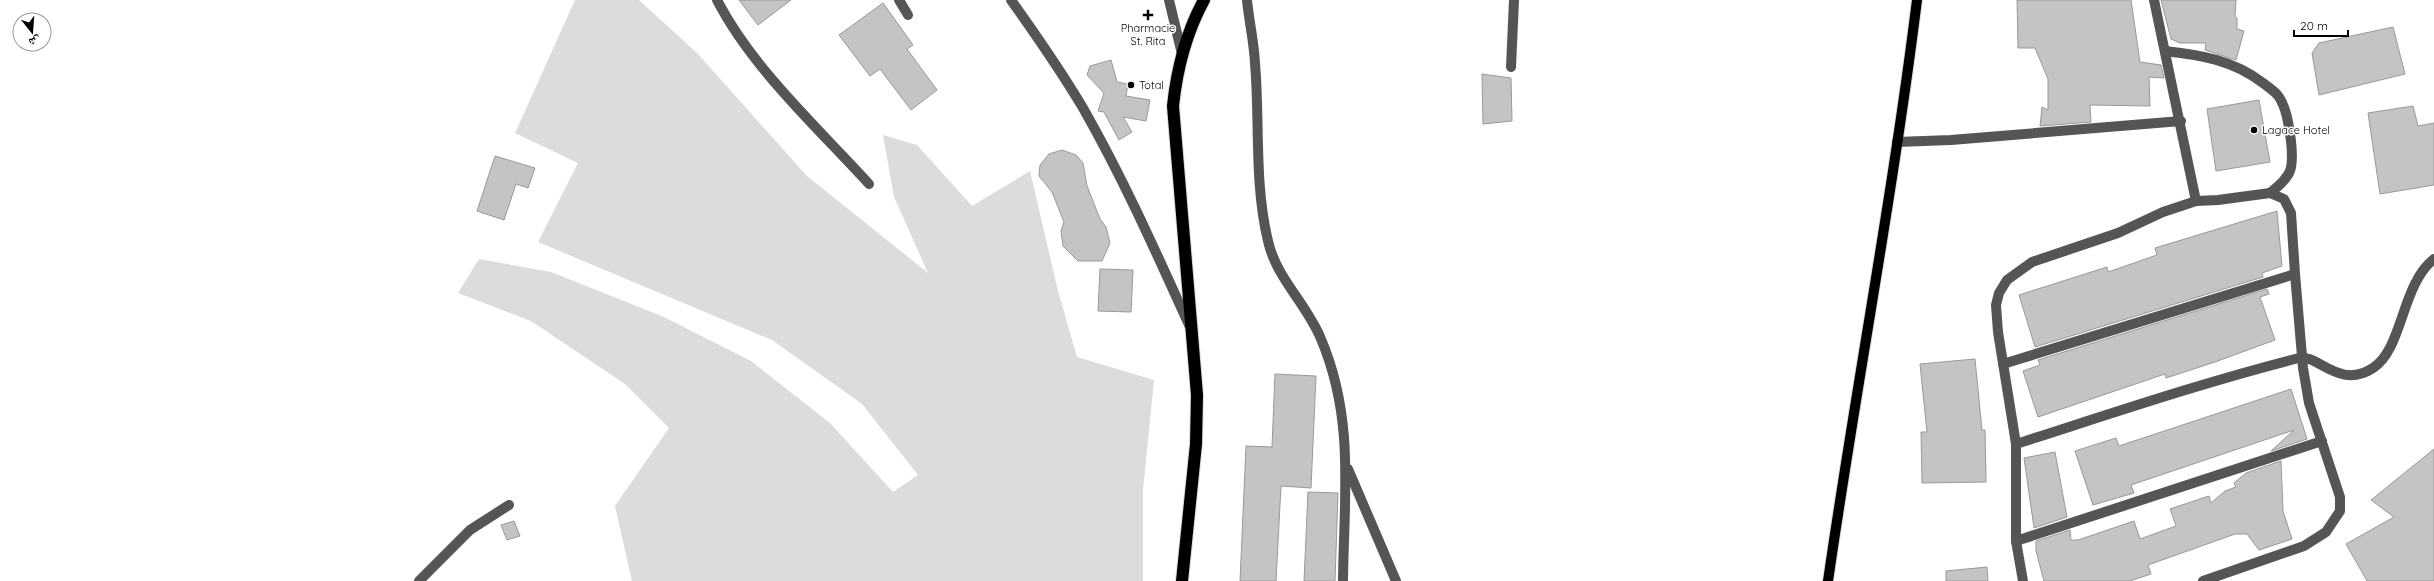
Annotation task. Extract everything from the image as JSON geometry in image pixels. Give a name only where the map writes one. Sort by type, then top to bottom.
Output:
[{"type":"highway","points":[[1182,581],[1196,444],[1197,395],[1190,328],[1173,106],[1178,70],[1182,54],[1204,0]]},
{"type":"main road","points":[[1828,581],[1897,142],[1917,0]]},
{"type":"street","points":[[717,0],[726,19],[754,58],[869,184]]},
{"type":"street","points":[[899,0],[908,15]]},
{"type":"street","points":[[1011,0],[1047,51],[1106,149],[1150,237],[1190,328]]},
{"type":"street","points":[[1169,0],[1182,54]]},
{"type":"street","points":[[1247,0],[1255,62],[1259,172],[1268,242],[1277,267],[1315,326],[1327,354],[1337,388],[1346,465],[1343,580]]},
{"type":"street","points":[[1511,67],[1514,0]]},
{"type":"street","points":[[2154,0],[2181,121],[2196,201]]},
{"type":"street","points":[[2023,581],[2016,542],[2016,444],[2003,364],[1996,306],[1999,293],[2016,272],[2032,262],[2118,233],[2163,212],[2196,201],[2225,200],[2270,193],[2283,183],[2292,169],[2289,128],[2278,96],[2253,76],[2216,58],[2166,51]]},
{"type":"street","points":[[1897,142],[1951,140],[2181,121]]},
{"type":"street","points":[[2203,581],[2304,546],[2326,532],[2340,511],[2340,497],[2309,403],[2302,358],[2291,213],[2284,199],[2270,193]]},
{"type":"street","points":[[2016,444],[2164,397],[2302,358],[2342,374],[2356,375],[2377,366],[2386,354],[2412,290],[2434,259]]},
{"type":"street","points":[[2003,364],[2295,274]]},
{"type":"street","points":[[2016,542],[2322,441]]},
{"type":"street","points":[[1346,465],[1396,581]]},
{"type":"street","points":[[419,581],[470,530],[509,506]]},
{"type":"shaded area","points":[[575,0],[639,0],[697,53],[807,176],[928,273],[894,197],[883,135],[917,145],[972,206],[1030,171],[1058,291],[1077,357],[1154,380],[1143,490],[1143,581],[632,581],[615,506],[669,428],[625,384],[531,321],[458,293],[479,259],[551,272],[664,317],[751,361],[830,423],[893,492],[918,475],[862,404],[772,340],[538,242],[578,163],[515,133]]},
{"type":"building","points":[[739,0],[791,0],[758,25]]},
{"type":"building","points":[[2017,0],[2131,0],[2140,62],[2161,65],[2164,78],[2149,77],[2150,106],[2090,105],[2091,122],[2040,126],[2042,107],[2048,110],[2048,79],[2035,48],[2018,48]]},
{"type":"building","points":[[2161,0],[2236,0],[2235,17],[2237,18],[2237,29],[2244,31],[2236,60],[2205,50],[2206,43],[2180,43],[2171,39]]},
{"type":"building","points":[[883,3],[913,45],[907,49],[937,90],[911,110],[880,69],[870,76],[839,35]]},
{"type":"building","points":[[2393,27],[2405,74],[2319,95],[2312,53],[2319,43]]},
{"type":"building","points":[[1111,60],[1117,82],[1128,84],[1126,96],[1150,100],[1146,121],[1123,117],[1132,132],[1119,140],[1104,112],[1098,111],[1104,93],[1087,75],[1090,66]]},
{"type":"building","points":[[1482,74],[1511,78],[1512,121],[1483,124]]},
{"type":"building","points":[[2259,100],[2270,162],[2216,171],[2207,109]]},
{"type":"building","points":[[2413,106],[2418,126],[2434,123],[2434,185],[2380,194],[2368,113]]},
{"type":"building","points":[[1062,150],[1076,155],[1083,163],[1087,186],[1100,219],[1106,227],[1110,243],[1102,261],[1078,261],[1063,246],[1061,231],[1064,222],[1052,192],[1039,176],[1040,165],[1049,154]]},
{"type":"building","points":[[495,156],[535,168],[528,188],[516,184],[504,220],[477,211]]},
{"type":"building","points":[[2277,211],[2282,266],[2262,273],[2263,277],[2035,347],[2019,295],[2107,267],[2108,272],[2157,255],[2155,248]]},
{"type":"building","points":[[1100,269],[1133,270],[1131,312],[1098,311]]},
{"type":"building","points":[[2267,289],[2269,294],[2260,297],[2275,340],[2166,378],[2165,374],[2038,417],[2023,371],[2040,365],[2038,360]]},
{"type":"building","points":[[1975,359],[1982,430],[1985,430],[1986,482],[1922,483],[1921,432],[1927,432],[1920,364]]},
{"type":"building","points":[[1275,374],[1316,376],[1311,488],[1281,486],[1276,581],[1240,581],[1246,446],[1272,447]]},
{"type":"building","points":[[2291,389],[2307,439],[2271,451],[2294,430],[2131,485],[2134,493],[2093,505],[2075,451],[2116,438],[2119,446]]},
{"type":"building","points":[[2434,449],[2434,581],[2367,581],[2346,544],[2394,517],[2371,500]]},
{"type":"building","points":[[2055,452],[2067,517],[2034,528],[2024,458]]},
{"type":"building","points":[[2281,461],[2283,511],[2292,539],[2259,550],[2247,534],[2235,534],[2148,565],[2151,574],[2130,581],[2044,581],[2036,551],[2036,541],[2070,530],[2071,540],[2078,540],[2134,521],[2140,539],[2176,526],[2170,509],[2209,496],[2211,503],[2225,491],[2236,487],[2234,483],[2246,473]]},
{"type":"building","points":[[1308,492],[1338,493],[1335,581],[1304,581]]},
{"type":"building","points":[[514,521],[520,536],[507,540],[501,525]]},
{"type":"building","points":[[1987,567],[1988,581],[1946,581],[1946,571]]},
{"type":"place","name":"Pharmacie St. Rita","points":[[1148,15]]},
{"type":"place","name":"Total","points":[[1131,85]]},
{"type":"place","name":"Lagace Hotel","points":[[2254,130]]}]
